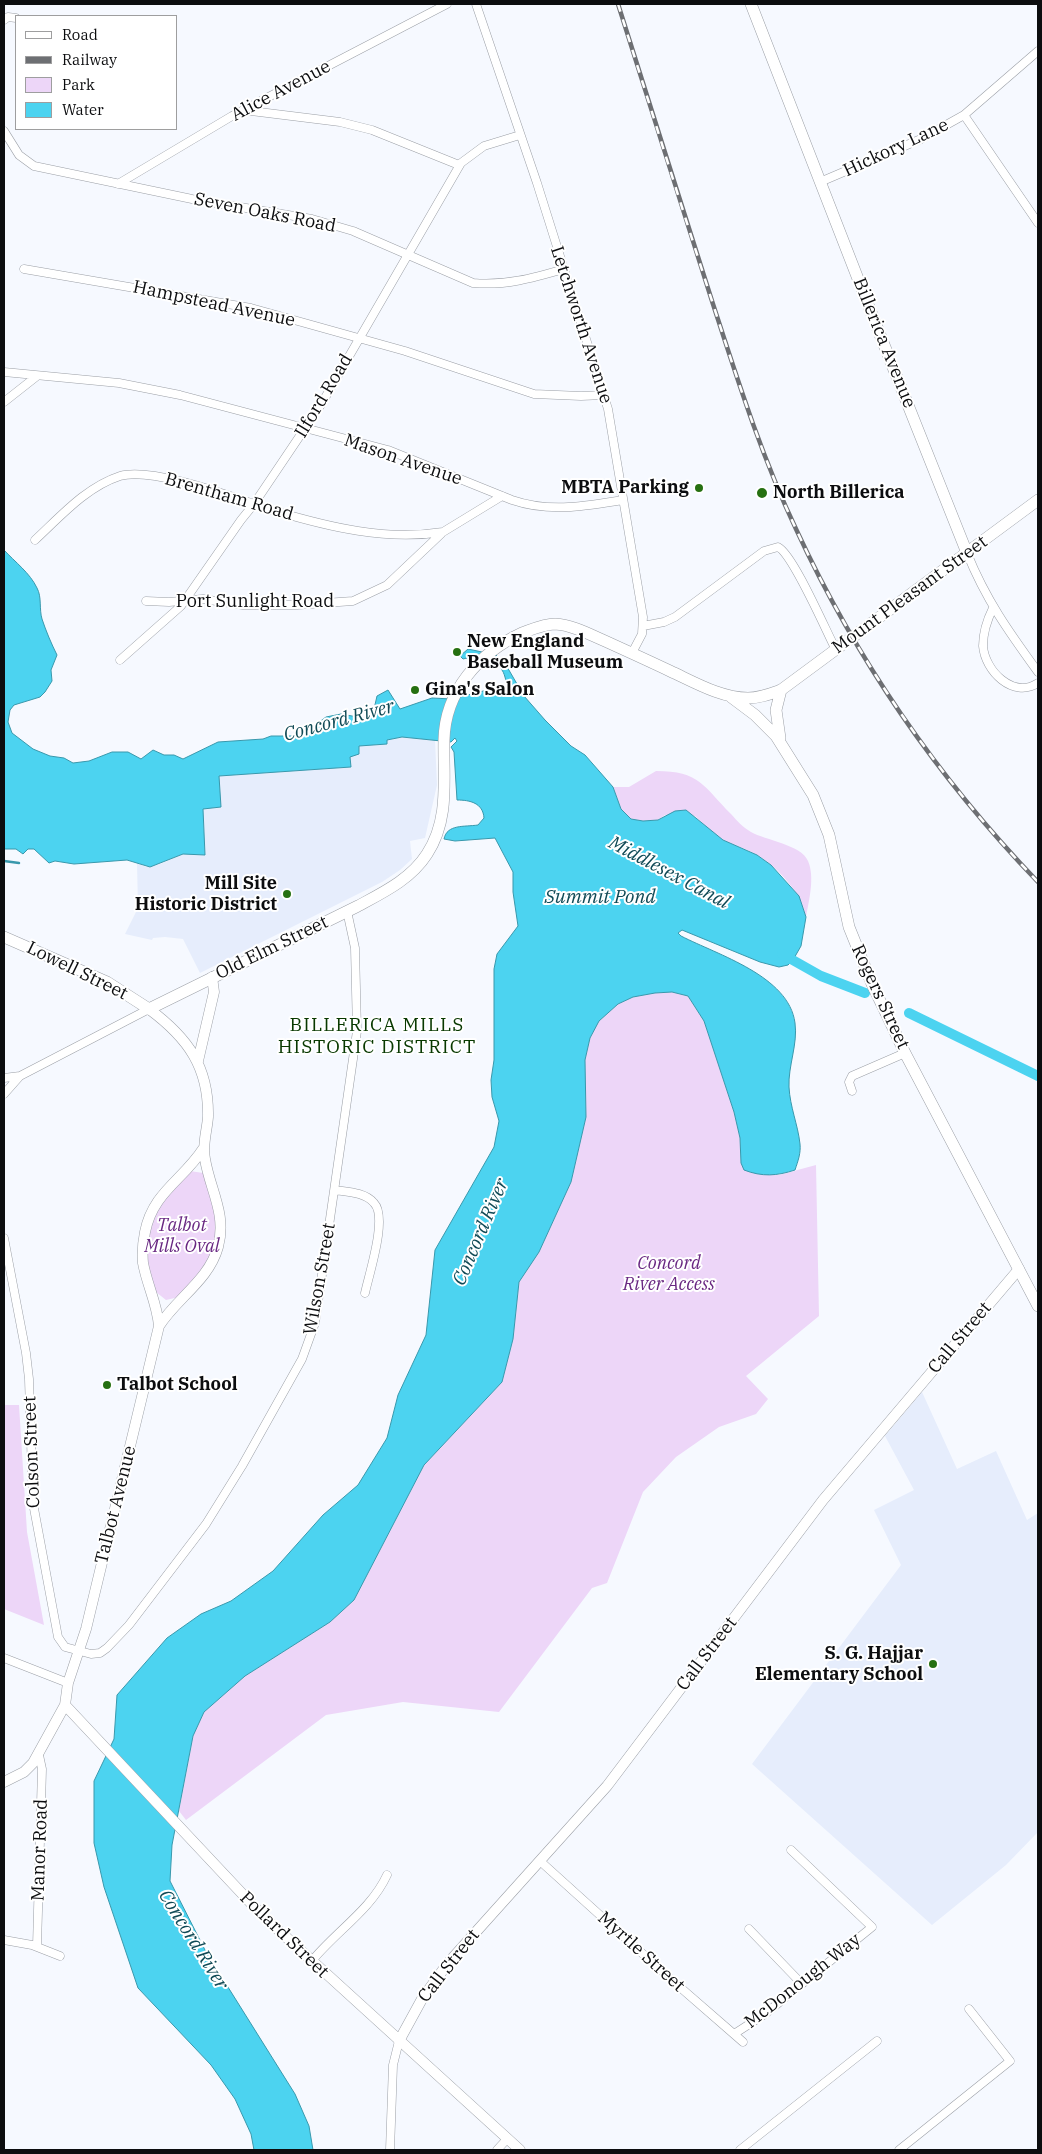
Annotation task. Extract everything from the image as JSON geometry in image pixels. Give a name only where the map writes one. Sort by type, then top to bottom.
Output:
[{"type":"main road","name":"Billerica Avenue","points":[[751,4],[967,553]]},
{"type":"main road","name":"Mount Pleasant Street","points":[[728,695],[750,698],[762,697],[781,690],[1038,500]]},
{"type":"main road","name":"Old Elm Street","points":[[149,1009],[347,911],[399,882],[418,866],[430,849],[443,809],[445,784],[444,741],[446,719],[453,698],[468,675],[486,657],[526,632],[541,626],[556,624],[577,629],[695,683],[728,695]]},
{"type":"main road","points":[[781,690],[776,703],[776,719],[781,742]]},
{"type":"main road","name":"Rogers Street","points":[[728,695],[756,715],[781,742],[820,807],[852,935],[872,984],[905,1053],[1038,1306]]},
{"type":"main road","name":"Lowell Street","points":[[4,937],[100,979],[149,1009]]},
{"type":"street","name":"Alice Avenue","points":[[118,184],[243,110],[447,4]]},
{"type":"street","name":"Letchworth Avenue","points":[[476,4],[564,269],[610,418],[643,626],[642,634],[632,654]]},
{"type":"street","name":"Hickory Lane","points":[[820,182],[921,139],[964,115],[1038,51]]},
{"type":"street","points":[[243,110],[340,122],[372,130],[459,165]]},
{"type":"street","points":[[964,115],[1038,223]]},
{"type":"street","name":"Seven Oaks Road","points":[[4,131],[19,155],[34,166],[192,199],[312,219],[353,231],[407,256],[473,282],[493,285],[514,283],[564,269]]},
{"type":"street","name":"Ilford Road","points":[[120,660],[168,619],[186,600],[254,504],[322,403],[459,165],[484,146],[520,135]]},
{"type":"street","name":"Hampstead Avenue","points":[[24,269],[173,293],[251,308],[359,338],[534,394],[604,395]]},
{"type":"street","name":"Mason Avenue","points":[[4,372],[86,379],[162,391],[398,454],[526,504],[554,509],[624,500]]},
{"type":"street","points":[[4,402],[38,376]]},
{"type":"street","name":"Brentham Road","points":[[35,540],[87,494],[112,479],[124,475],[140,474],[212,491],[345,529],[372,534],[401,536],[443,532]]},
{"type":"street","points":[[443,532],[502,496]]},
{"type":"street","name":"Port Sunlight Road","points":[[146,602],[203,599],[244,605],[339,603],[364,597],[392,580],[443,532]]},
{"type":"street","points":[[643,626],[661,623],[675,617],[764,551],[778,547],[784,551],[793,566],[836,650]]},
{"type":"street","name":"Billerica Avenue","points":[[967,553],[994,608],[1011,636],[1038,672]]},
{"type":"street","points":[[994,608],[986,624],[983,647],[989,666],[1005,683],[1021,688],[1038,683]]},
{"type":"street","name":"Wilson Street","points":[[80,1652],[100,1653],[129,1625],[206,1524],[242,1466],[298,1368],[315,1323],[357,1024],[355,948],[347,911]]},
{"type":"street","points":[[198,1061],[214,992],[212,978]]},
{"type":"street","name":"Talbot Avenue","points":[[149,1009],[183,1039],[198,1061],[206,1087],[208,1104],[208,1125],[203,1149],[192,1164],[160,1196],[149,1217],[146,1228],[142,1251],[143,1263],[156,1303],[159,1326]]},
{"type":"street","name":"Old Elm Street","points":[[4,1078],[20,1076],[149,1009]]},
{"type":"street","points":[[852,1091],[849,1082],[852,1076],[905,1053]]},
{"type":"street","points":[[4,1094],[20,1076]]},
{"type":"street","name":"Talbot Avenue","points":[[68,1683],[80,1652],[159,1326],[170,1310],[199,1281],[218,1248],[222,1220],[203,1149]]},
{"type":"street","points":[[334,1190],[368,1197],[379,1210],[378,1234],[365,1293]]},
{"type":"street","name":"Colson Street","points":[[4,1238],[26,1353],[29,1379],[33,1503],[38,1534],[58,1637],[64,1647],[80,1652]]},
{"type":"street","name":"Call Street","points":[[399,2041],[422,1999],[442,1970],[607,1786],[823,1500],[1019,1269]]},
{"type":"street","points":[[4,1658],[68,1683],[65,1705],[39,1755],[24,1772],[4,1782]]},
{"type":"street","name":"Pollard Street","points":[[65,1705],[246,1900],[311,1962],[520,2150]]},
{"type":"street","name":"Manor Road","points":[[37,1946],[42,1769],[39,1755]]},
{"type":"street","name":"McDonough Way","points":[[734,2034],[764,2014],[872,1927],[791,1850]]},
{"type":"street","name":"Myrtle Street","points":[[540,1861],[743,2042]]},
{"type":"street","points":[[311,1962],[329,1940],[373,1897],[387,1875]]},
{"type":"street","points":[[749,1929],[801,1983]]},
{"type":"street","points":[[4,1940],[37,1946],[60,1956]]},
{"type":"street","points":[[899,2150],[1010,2061],[969,2009]]},
{"type":"street","points":[[390,2150],[393,2065],[399,2041]]},
{"type":"street","points":[[740,2150],[877,2041]]},
{"type":"street","points":[[497,2150],[508,2139]]},
{"type":"shaded area","points":[[402,737],[435,740],[437,785],[425,838],[410,841],[412,859],[400,870],[382,882],[200,973],[183,939],[165,937],[153,938],[152,940],[125,934],[138,908],[137,863],[146,867],[160,864],[183,854],[205,854],[203,808],[218,776],[350,767],[350,757],[359,746],[386,744],[386,740]]},
{"type":"shaded area","name":"S. G. Hajjar Elementary School","points":[[922,1392],[957,1469],[996,1451],[1027,1520],[1038,1513],[1038,1832],[1006,1865],[932,1925],[752,1764],[901,1565],[874,1510],[914,1490],[885,1436]]},
{"type":"green space","points":[[656,771],[692,777],[707,788],[738,822],[748,830],[791,847],[804,855],[808,861],[811,874],[811,889],[806,917],[794,890],[774,867],[753,853],[721,839],[695,816],[665,815],[658,820],[643,821],[631,819],[621,809],[613,787],[629,787]]},
{"type":"green space","name":"Concord River Access","points":[[672,992],[688,996],[704,1021],[734,1112],[740,1138],[741,1163],[779,1175],[816,1165],[819,1316],[746,1376],[768,1399],[756,1414],[719,1427],[676,1457],[643,1492],[607,1583],[592,1588],[499,1712],[403,1702],[326,1715],[186,1820],[179,1811],[193,1736],[204,1712],[245,1676],[330,1622],[354,1600],[424,1465],[502,1382],[513,1339],[519,1282],[539,1252],[571,1182],[586,1117],[585,1060],[590,1038],[599,1021],[618,1004],[633,997]]},
{"type":"green space","name":"Talbot Mills Oval","points":[[190,1171],[203,1173],[211,1180],[220,1207],[214,1259],[179,1297],[166,1300],[151,1288],[146,1275],[149,1217]]},
{"type":"green space","points":[[4,1405],[19,1405],[27,1532],[44,1625],[4,1609]]},
{"type":"water","points":[[4,550],[26,573],[37,588],[42,619],[57,655],[51,670],[52,681],[45,692],[40,697],[14,705],[10,710],[8,722],[12,733],[33,749],[50,756],[64,758],[73,763],[89,761],[112,752],[128,752],[141,759],[153,750],[164,755],[174,755],[183,759],[218,742],[263,739],[271,736],[294,736],[310,729],[326,717],[341,714],[363,718],[374,709],[377,696],[388,690],[400,709],[432,698],[452,699],[487,690],[508,691],[510,688],[499,666],[478,658],[463,659],[460,656],[468,649],[496,655],[506,665],[524,696],[545,720],[571,746],[585,755],[613,787],[621,809],[631,819],[643,821],[658,820],[675,811],[686,810],[723,840],[757,855],[771,865],[799,896],[806,917],[801,946],[788,965],[779,967],[760,962],[682,930],[678,933],[750,969],[780,992],[790,1007],[796,1031],[789,1087],[800,1147],[795,1170],[770,1175],[744,1170],[741,1163],[740,1138],[734,1112],[704,1021],[688,996],[672,992],[633,997],[618,1004],[599,1021],[590,1038],[585,1060],[586,1117],[571,1182],[539,1252],[519,1282],[513,1339],[502,1382],[424,1465],[354,1600],[330,1622],[245,1676],[204,1712],[193,1736],[172,1845],[170,1881],[206,1952],[295,2094],[309,2126],[313,2150],[254,2150],[251,2134],[235,2099],[211,2065],[138,1988],[104,1887],[94,1843],[94,1781],[114,1739],[117,1695],[167,1638],[201,1614],[231,1601],[273,1571],[323,1515],[358,1485],[387,1438],[398,1395],[426,1335],[435,1250],[494,1147],[499,1121],[492,1097],[491,1080],[494,1060],[494,969],[497,954],[518,926],[513,892],[513,872],[495,838],[455,841],[444,839],[446,834],[452,829],[478,825],[484,818],[481,809],[475,803],[457,800],[454,752],[451,747],[457,741],[455,738],[451,742],[402,737],[387,740],[387,744],[359,746],[359,754],[350,757],[351,767],[219,776],[221,807],[203,809],[205,855],[183,854],[150,867],[127,860],[74,864],[55,861],[49,863],[34,849],[28,849],[23,854],[16,849],[4,849]]},
{"type":"waterway","points":[[4,861],[19,863]]},
{"type":"waterway","name":"Middlesex Canal","points":[[782,954],[821,976],[865,993]]},
{"type":"waterway","name":"Middlesex Canal","points":[[909,1013],[1038,1076]]},
{"type":"railway","points":[[618,4],[740,387],[783,501],[796,529],[845,625],[902,716],[967,802],[1038,882]]},
{"type":"place","name":"MBTA Parking","points":[[699,488]]},
{"type":"place","name":"North Billerica","points":[[762,493]]},
{"type":"place","name":"New England Baseball Museum","points":[[457,652]]},
{"type":"place","name":"Gina's Salon","points":[[415,690]]},
{"type":"place","name":"Mill Site Historic District","points":[[287,894]]},
{"type":"place","name":"Talbot School","points":[[107,1385]]},
{"type":"place","name":"S. G. Hajjar Elementary School","points":[[933,1664]]},
{"type":"district","name":"BILLERICA MILLS HISTORIC DISTRICT","points":[[377,1037]]},
{"type":"water label","name":"Concord River","points":[[339,721]]},
{"type":"water label","name":"Summit Pond","points":[[600,898]]},
{"type":"water label","name":"Concord River","points":[[481,1232]]},
{"type":"water label","name":"Concord River","points":[[193,1940]]}]
